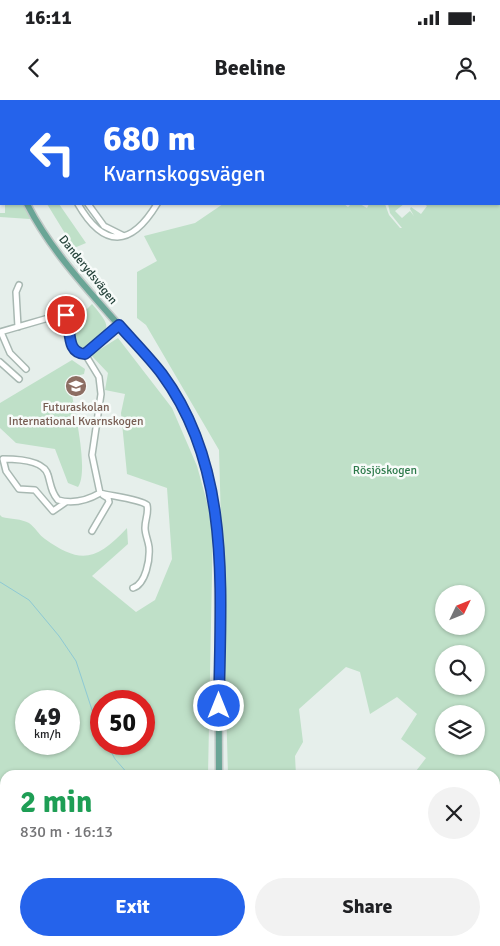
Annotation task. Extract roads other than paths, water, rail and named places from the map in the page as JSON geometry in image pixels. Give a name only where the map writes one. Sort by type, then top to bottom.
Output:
[{"type":"main road","name":"Danderydsvägen","points":[[28,205],[61,258],[162,375],[178,402],[198,443],[215,499],[218,527],[220,576],[218,770]]},
{"type":"street","points":[[79,205],[97,231],[117,238],[138,230],[156,205]]},
{"type":"street","points":[[89,205],[104,226],[122,235]]},
{"type":"street","points":[[18,327],[16,292],[19,285]]},
{"type":"street","points":[[26,369],[10,353],[0,332],[66,315],[70,343],[74,351],[85,354],[101,384],[92,455],[100,493],[108,498],[109,502],[92,531]]},
{"type":"street","points":[[85,354],[119,325]]},
{"type":"street","points":[[0,362],[19,378]]},
{"type":"street","points":[[66,502],[53,511],[35,490],[19,489],[6,471],[3,459],[29,462],[42,466],[48,474],[54,496],[58,500],[66,502],[90,498],[100,493],[116,498],[140,500],[147,504],[149,511],[145,530],[149,558],[142,581],[133,588]]},
{"type":"waterway","points":[[0,582],[29,600],[59,636],[76,661],[90,704]]},
{"type":"waterway","points":[[113,755],[125,770]]},
{"type":"place","name":"Futuraskolan International Kvarnskogen","points":[[76,386]]},
{"type":"park label","name":"Rösjöskogen","points":[[385,470]]}]
